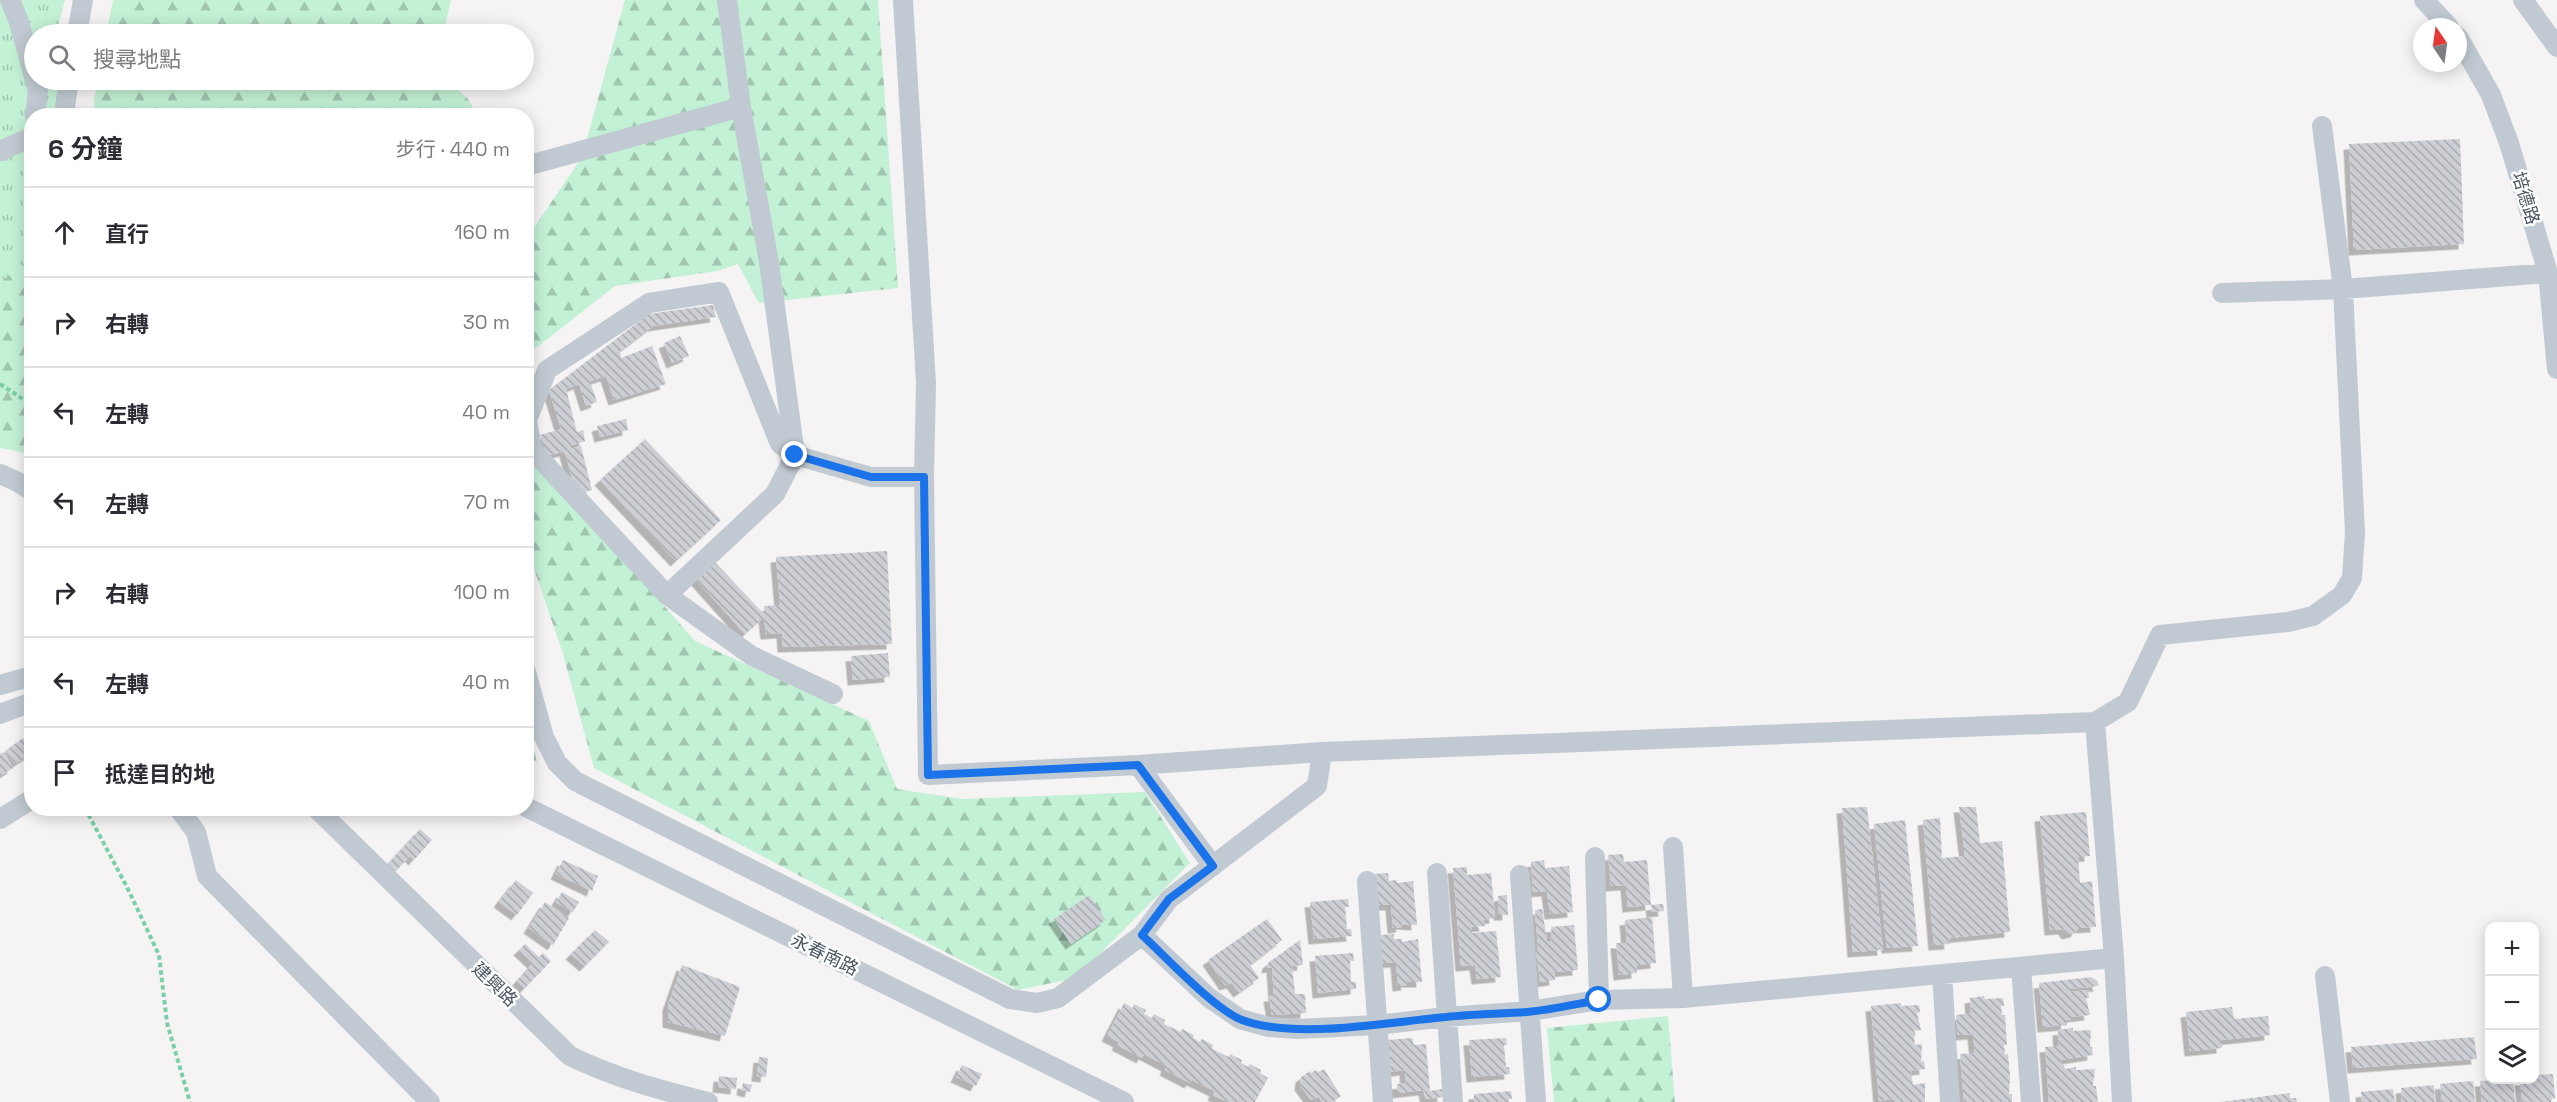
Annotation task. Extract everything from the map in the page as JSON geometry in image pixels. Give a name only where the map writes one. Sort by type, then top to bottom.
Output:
[{"type":"street","points":[[10,0],[24,40]]},
{"type":"street","points":[[79,24],[83,0]]},
{"type":"street","points":[[667,595],[775,494],[795,455],[769,262],[741,107],[727,0]]},
{"type":"street","points":[[903,0],[926,383],[924,477],[928,775],[1138,765],[1322,752],[2095,722],[2128,702],[2160,635],[2288,622],[2313,616],[2342,595],[2352,578],[2355,533],[2343,289],[2322,126]]},
{"type":"street","points":[[2424,0],[2441,18]]},
{"type":"street","points":[[2523,0],[2557,48]]},
{"type":"street","name":"培德路","points":[[2467,53],[2495,104],[2509,142],[2548,273],[2557,369]]},
{"type":"street","points":[[36,108],[38,90]]},
{"type":"street","points":[[63,108],[67,90]]},
{"type":"street","points":[[534,164],[741,107]]},
{"type":"street","points":[[0,151],[24,140]]},
{"type":"street","points":[[2222,293],[2343,289],[2548,273]]},
{"type":"street","points":[[534,402],[547,370],[649,303],[719,292],[780,444],[795,455],[871,477],[924,477]]},
{"type":"street","points":[[534,452],[667,595],[752,656],[833,694]]},
{"type":"street","points":[[0,474],[24,486]]},
{"type":"street","points":[[0,686],[24,678]]},
{"type":"street","points":[[534,701],[544,737],[557,763],[575,781],[1010,999],[1037,1003],[1058,998],[1142,935],[1169,899],[1317,786],[1322,752]]},
{"type":"street","points":[[0,714],[24,705]]},
{"type":"street","points":[[2095,722],[2114,958],[2122,1102]]},
{"type":"street","points":[[1138,765],[1213,866]]},
{"type":"street","points":[[0,819],[24,804]]},
{"type":"street","name":"永春南路","points":[[534,811],[1124,1102]]},
{"type":"street","points":[[184,816],[196,832],[207,876],[430,1102]]},
{"type":"street","name":"建興路","points":[[324,816],[570,1056],[601,1071],[638,1084],[708,1102]]},
{"type":"street","points":[[1673,847],[1683,998]]},
{"type":"street","points":[[1595,857],[1599,1000]]},
{"type":"street","points":[[1437,873],[1453,1102]]},
{"type":"street","points":[[1520,875],[1536,1102]]},
{"type":"street","points":[[1367,881],[1383,1102]]},
{"type":"street","points":[[1142,935],[1208,997],[1240,1019],[1269,1027],[1297,1029],[1377,1025],[1530,1011],[1599,1000],[1683,998],[2114,958]]},
{"type":"street","points":[[2022,967],[2031,1102]]},
{"type":"street","points":[[1942,974],[1950,1102]]},
{"type":"street","points":[[2325,976],[2340,1102]]},
{"type":"path","points":[[0,384],[24,400]]},
{"type":"path","points":[[89,816],[127,887],[159,955],[167,1023],[190,1102]]},
{"type":"green space","points":[[0,0],[65,0],[59,24],[24,24],[24,90],[62,90],[64,108],[24,108],[24,264],[0,282]]},
{"type":"green space","points":[[113,0],[451,0],[445,24],[108,24]]},
{"type":"green space","points":[[625,0],[878,0],[898,288],[759,303],[738,264],[717,271],[615,286],[534,350],[534,228],[582,157]]},
{"type":"green space","points":[[96,90],[458,90],[468,99],[473,108],[95,108]]},
{"type":"green space","points":[[24,264],[24,453],[0,448],[0,282]]},
{"type":"green space","points":[[534,463],[566,494],[695,641],[869,721],[897,789],[962,799],[1145,792],[1190,863],[1076,978],[1018,990],[594,768],[563,654],[534,569]]},
{"type":"green space","points":[[1668,1016],[1675,1102],[1554,1102],[1547,1028]]},
{"type":"building","points":[[2460,139],[2464,244],[2354,250],[2349,144]]},
{"type":"building","points":[[713,305],[716,317],[653,326],[620,351],[621,358],[652,346],[666,384],[614,400],[606,376],[590,381],[597,402],[586,406],[579,384],[566,389],[577,432],[583,430],[585,441],[570,446],[571,449],[581,446],[592,490],[576,494],[565,451],[547,456],[540,435],[561,429],[549,390],[649,314]]},
{"type":"building","points":[[680,336],[689,356],[672,363],[664,343]]},
{"type":"building","points":[[626,419],[628,430],[600,437],[597,426]]},
{"type":"building","points":[[645,439],[721,520],[676,561],[600,480]]},
{"type":"building","points":[[887,551],[892,644],[783,647],[782,633],[766,634],[764,617],[745,634],[694,577],[712,559],[764,614],[764,606],[780,605],[776,557]]},
{"type":"building","points":[[888,653],[890,677],[853,680],[851,656]]},
{"type":"building","points":[[23,738],[24,758],[15,764],[5,751]]},
{"type":"building","points":[[4,752],[13,768],[0,776],[0,754]]},
{"type":"building","points":[[1867,807],[1883,950],[1853,952],[1842,808]]},
{"type":"building","points":[[1959,807],[1976,807],[1980,843],[2002,841],[2010,932],[1949,938],[1950,944],[1934,945],[1923,820],[1940,818],[1942,858],[1965,856]]},
{"type":"building","points":[[2086,812],[2090,856],[2078,857],[2080,883],[2092,881],[2096,927],[2078,928],[2076,932],[2067,934],[2064,929],[2050,930],[2040,816]]},
{"type":"building","points":[[1905,820],[1918,946],[1887,948],[1874,824]]},
{"type":"building","points":[[420,829],[432,840],[414,860],[410,856],[394,873],[386,866]]},
{"type":"building","points":[[1623,854],[1624,862],[1647,860],[1651,905],[1628,907],[1626,885],[1611,886],[1608,855]]},
{"type":"building","points":[[563,860],[598,876],[592,891],[556,874]]},
{"type":"building","points":[[1544,860],[1545,868],[1569,866],[1573,912],[1550,914],[1547,891],[1533,892],[1531,862]]},
{"type":"building","points":[[1467,867],[1467,875],[1491,873],[1495,918],[1483,920],[1485,926],[1472,927],[1472,933],[1496,931],[1501,977],[1477,979],[1475,965],[1461,966],[1453,868]]},
{"type":"building","points":[[1388,873],[1389,881],[1396,880],[1397,883],[1413,881],[1417,925],[1401,924],[1402,927],[1393,928],[1391,905],[1376,905],[1374,874]]},
{"type":"building","points":[[516,880],[533,893],[517,915],[499,902]]},
{"type":"building","points":[[562,892],[579,902],[573,912],[556,902]]},
{"type":"building","points":[[1089,895],[1106,920],[1071,944],[1054,919]]},
{"type":"building","points":[[1507,895],[1508,915],[1499,915],[1498,896]]},
{"type":"building","points":[[1348,899],[1349,907],[1345,907],[1347,929],[1351,929],[1352,936],[1314,939],[1310,902]]},
{"type":"building","points":[[545,902],[569,918],[553,945],[529,928]]},
{"type":"building","points":[[1663,904],[1664,911],[1652,912],[1651,905]]},
{"type":"building","points":[[1542,909],[1547,941],[1552,941],[1551,927],[1574,925],[1578,970],[1554,972],[1555,980],[1540,982],[1535,910]]},
{"type":"building","points":[[1652,917],[1656,963],[1636,965],[1637,973],[1619,975],[1616,943],[1627,943],[1625,920]]},
{"type":"building","points":[[1267,919],[1282,940],[1250,965],[1259,978],[1239,992],[1232,983],[1225,985],[1208,960]]},
{"type":"building","points":[[595,930],[609,942],[585,966],[571,954]]},
{"type":"building","points":[[1394,934],[1394,939],[1402,939],[1402,942],[1418,939],[1422,982],[1406,982],[1407,985],[1398,986],[1396,962],[1381,963],[1379,935]]},
{"type":"building","points":[[1300,940],[1303,965],[1292,966],[1295,994],[1305,994],[1306,1013],[1272,1015],[1269,996],[1274,996],[1272,967],[1267,968],[1268,963]]},
{"type":"building","points":[[525,944],[539,957],[543,953],[551,961],[525,988],[517,981],[533,963],[519,950]]},
{"type":"building","points":[[1353,953],[1354,961],[1350,961],[1351,982],[1356,982],[1356,989],[1318,993],[1315,956]]},
{"type":"building","points":[[682,965],[740,987],[725,1036],[668,1022],[668,1005]]},
{"type":"building","points":[[2091,977],[2097,981],[2099,986],[2069,989],[2070,992],[2088,990],[2089,998],[2086,998],[2090,1015],[2072,1017],[2072,1020],[2066,1020],[2067,1025],[2043,1027],[2039,983]]},
{"type":"building","points":[[1984,996],[1985,999],[2003,998],[2004,1006],[2001,1006],[2002,1015],[2005,1015],[2007,1045],[2004,1045],[2005,1055],[2008,1054],[2009,1094],[2012,1094],[2012,1102],[1964,1102],[1960,1054],[1975,1053],[1973,1034],[1958,1035],[1956,1015],[1971,1013],[1970,998]]},
{"type":"building","points":[[1124,1003],[1133,1008],[1134,1004],[1146,1010],[1144,1014],[1152,1018],[1154,1014],[1165,1020],[1164,1024],[1181,1032],[1182,1029],[1194,1035],[1193,1038],[1200,1042],[1202,1039],[1213,1045],[1212,1049],[1229,1057],[1230,1054],[1242,1060],[1241,1063],[1248,1067],[1250,1064],[1261,1070],[1260,1073],[1268,1078],[1255,1102],[1228,1102],[1213,1095],[1215,1091],[1192,1080],[1190,1083],[1165,1070],[1167,1066],[1144,1054],[1142,1058],[1117,1045],[1119,1042],[1107,1036]]},
{"type":"building","points":[[1901,1003],[1901,1006],[1919,1005],[1920,1012],[1917,1013],[1921,1030],[1913,1031],[1915,1045],[1922,1044],[1921,1062],[1924,1061],[1925,1069],[1911,1071],[1913,1085],[1925,1083],[1925,1102],[1894,1102],[1894,1099],[1879,1101],[1871,1006]]},
{"type":"building","points":[[2232,1007],[2234,1019],[2268,1016],[2270,1035],[2222,1040],[2222,1048],[2190,1051],[2186,1012]]},
{"type":"building","points":[[2073,1028],[2073,1031],[2091,1030],[2090,1047],[2092,1047],[2093,1055],[2060,1060],[2065,1069],[2076,1067],[2076,1070],[2095,1069],[2093,1086],[2096,1086],[2098,1102],[2049,1102],[2045,1047],[2059,1046],[2058,1030]]},
{"type":"building","points":[[2474,1037],[2477,1059],[2353,1068],[2351,1047]]},
{"type":"building","points":[[1412,1038],[1414,1045],[1426,1044],[1430,1091],[1442,1089],[1443,1097],[1426,1099],[1424,1090],[1397,1093],[1397,1084],[1406,1083],[1405,1070],[1391,1072],[1388,1040]]},
{"type":"building","points":[[1506,1038],[1507,1045],[1504,1045],[1506,1067],[1509,1067],[1510,1074],[1472,1077],[1469,1040]]},
{"type":"building","points":[[759,1057],[768,1058],[766,1077],[757,1076]]},
{"type":"building","points":[[962,1065],[982,1074],[976,1086],[956,1077]]},
{"type":"building","points":[[1324,1069],[1341,1096],[1333,1102],[1322,1102],[1319,1097],[1311,1100],[1300,1085],[1301,1077],[1310,1071],[1311,1073],[1316,1070],[1318,1072]]},
{"type":"building","points":[[2553,1074],[2555,1098],[2551,1102],[2522,1101],[2520,1084],[2539,1084],[2539,1075]]},
{"type":"building","points":[[719,1076],[737,1078],[736,1089],[718,1087]]},
{"type":"building","points":[[2473,1081],[2475,1102],[2442,1102],[2440,1084]]},
{"type":"building","points":[[2480,1081],[2485,1081],[2485,1084],[2513,1084],[2515,1102],[2482,1102]]},
{"type":"building","points":[[743,1083],[752,1085],[750,1092],[742,1090]]},
{"type":"building","points":[[2434,1085],[2435,1102],[2402,1102],[2401,1088]]},
{"type":"building","points":[[2393,1089],[2395,1102],[2362,1102],[2361,1092]]},
{"type":"building","points":[[1511,1091],[1512,1099],[1509,1099],[1509,1102],[1474,1102],[1474,1094]]},
{"type":"building","points":[[2290,1093],[2290,1098],[2296,1098],[2297,1102],[2221,1102]]},
{"type":"route","points":[[795,455],[871,477],[924,477],[928,775],[1138,765],[1213,866],[1169,899],[1142,935],[1208,997],[1240,1019],[1269,1027],[1297,1029],[1377,1025],[1530,1011],[1599,1000]]}]
